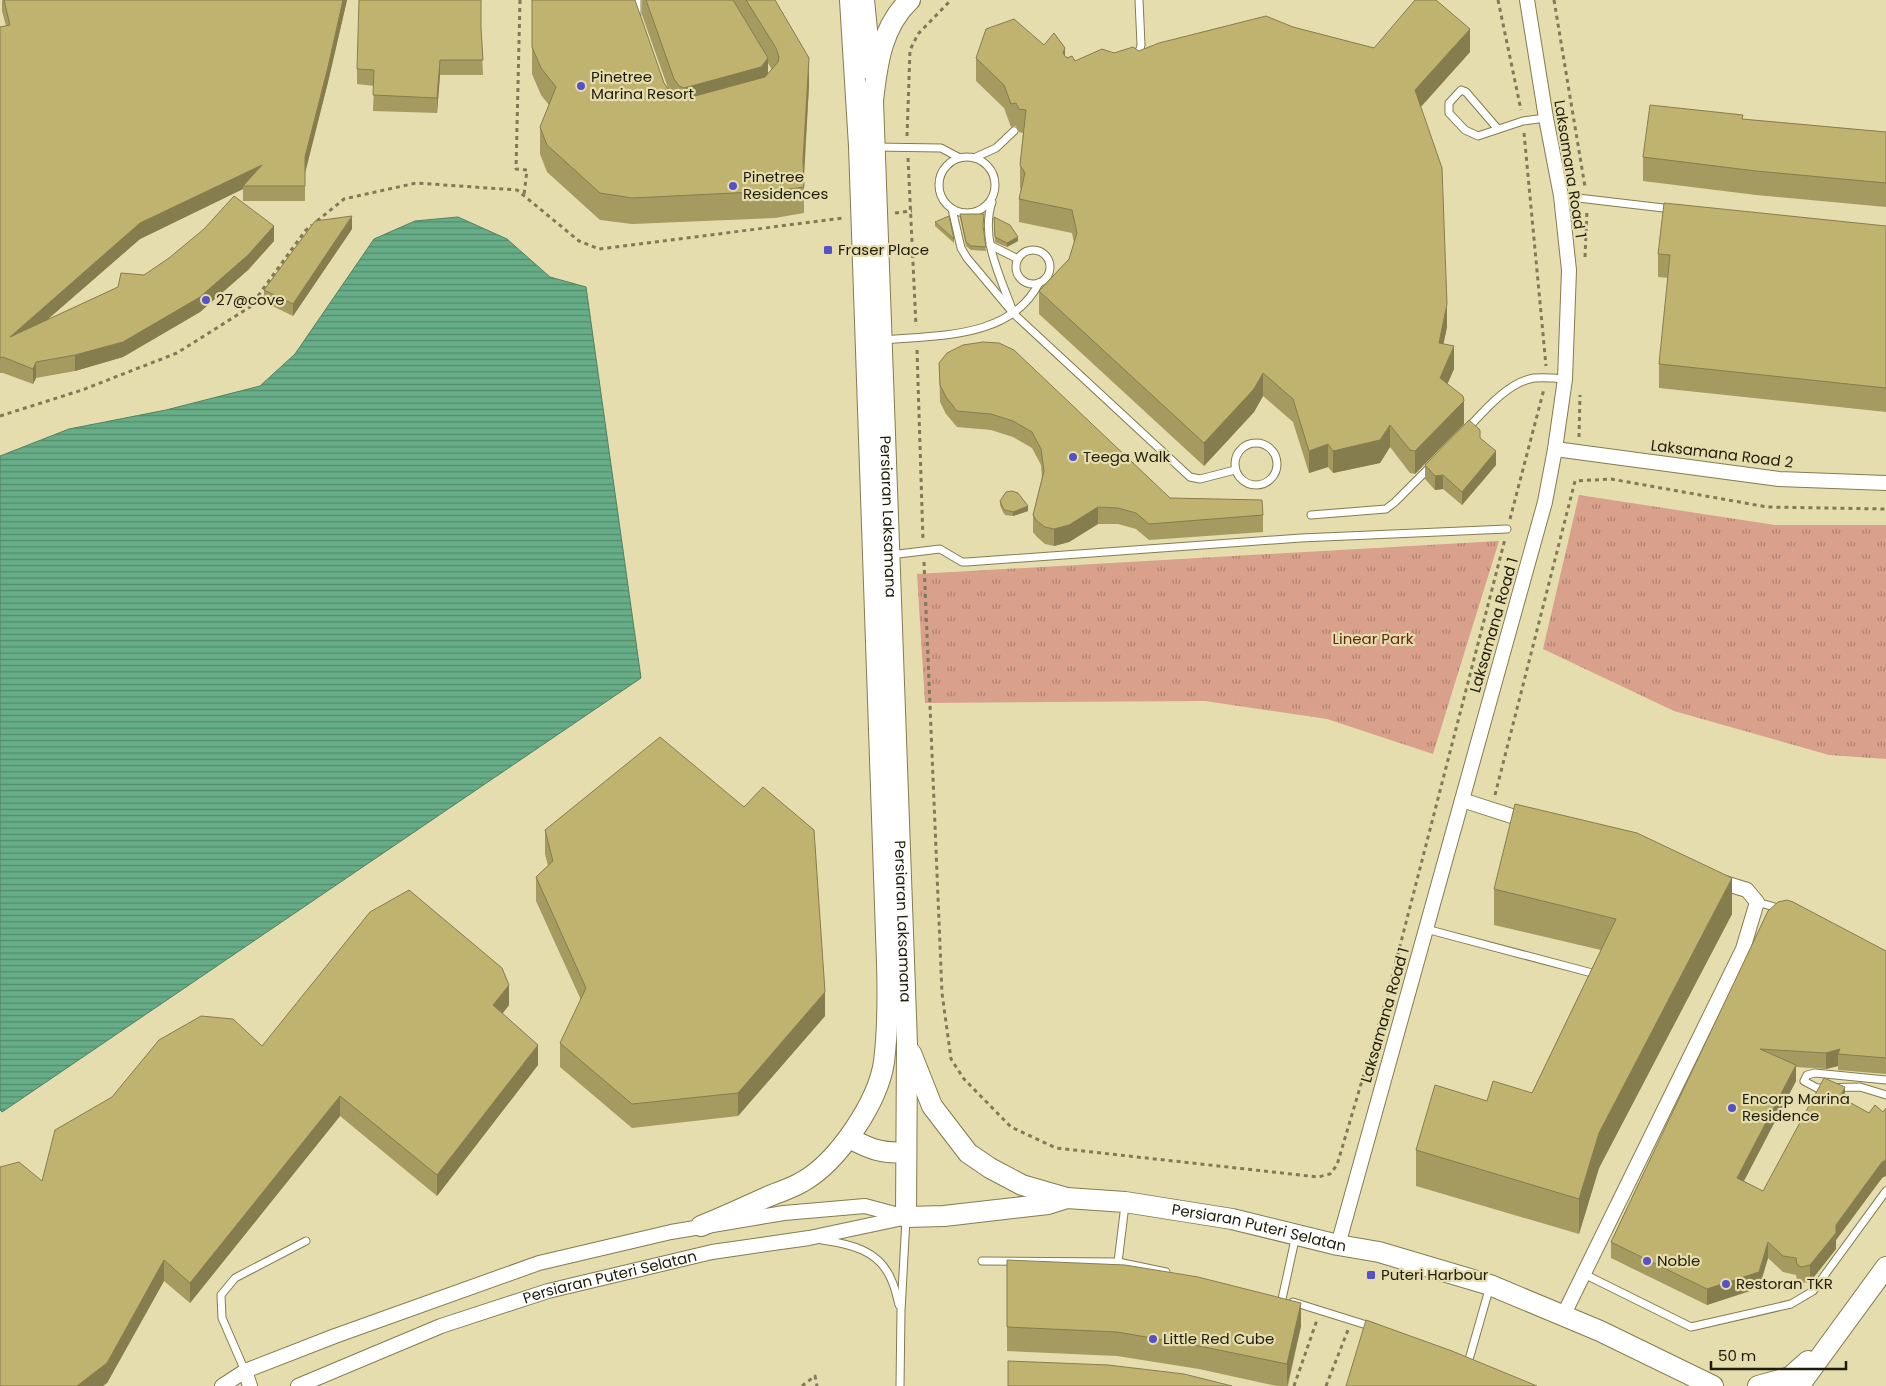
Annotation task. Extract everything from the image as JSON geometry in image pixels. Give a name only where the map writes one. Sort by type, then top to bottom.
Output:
[{"type":"street","points":[[701,1226],[802,1182],[826,1166],[849,1138],[873,1095],[884,1064],[889,1008],[870,215],[867,147],[850,0]]},
{"type":"street","points":[[864,0],[873,100]]},
{"type":"street","points":[[867,147],[876,74],[883,42],[901,9],[910,0]]},
{"type":"street","name":"Laksamana Road 1","points":[[1338,1245],[1545,502],[1555,449],[1565,379],[1569,270],[1561,196],[1527,0]]},
{"type":"street","name":"Persiaran Laksamana","points":[[870,215],[882,341],[890,555],[907,1044],[906,1217]]},
{"type":"street","name":"Laksamana Road 2","points":[[1555,449],[1779,479],[1886,482]]},
{"type":"street","points":[[1462,800],[1548,828]]},
{"type":"street","points":[[1563,1316],[1742,950],[1757,902],[1747,890],[1700,875]]},
{"type":"street","points":[[907,1044],[932,1106],[968,1153],[990,1168],[1022,1185],[1067,1198]]},
{"type":"street","points":[[849,1138],[876,1151],[888,1154],[906,1152]]},
{"type":"street","name":"Persiaran Puteri Selatan","points":[[298,1386],[325,1378],[441,1326],[548,1291],[712,1252],[809,1238],[906,1217],[944,1216],[1048,1204],[1067,1198],[1125,1202],[1232,1220],[1338,1245],[1379,1252],[1490,1284],[1600,1330],[1713,1386]]},
{"type":"street","name":"Persiaran Puteri Selatan","points":[[222,1386],[245,1371],[335,1336],[540,1263],[671,1232],[784,1213],[865,1206],[906,1217]]},
{"type":"street","points":[[1799,1386],[1886,1267]]},
{"type":"street","points":[[1758,1386],[1790,1377],[1827,1346]]},
{"type":"street","points":[[245,1371],[250,1386]]},
{"type":"lane","points":[[637,0],[637,16],[640,25]]},
{"type":"lane","points":[[1130,58],[1138,54],[1141,45],[1139,0]]},
{"type":"lane","points":[[1497,128],[1466,92],[1461,90],[1449,103],[1449,113],[1465,130],[1478,136],[1497,128],[1523,121],[1546,118]]},
{"type":"lane","points":[[867,147],[941,148],[958,157],[976,157],[996,148],[1014,131]]},
{"type":"lane","points":[[958,157],[945,166],[939,182],[941,196],[945,204],[960,212],[978,211],[986,207],[995,192]]},
{"type":"lane","points":[[976,157],[990,167],[996,183],[988,212],[990,245],[1014,314]]},
{"type":"lane","points":[[1561,196],[1683,210]]},
{"type":"lane","points":[[952,209],[962,248],[967,258],[1014,314],[1190,477],[1200,478],[1235,470]]},
{"type":"lane","points":[[990,245],[1018,259]]},
{"type":"lane","points":[[882,341],[976,330],[1014,314],[1039,283],[1048,276],[1050,271],[1051,265],[1046,255],[1037,250],[1026,251],[1018,259],[1016,270],[1019,276],[1027,283],[1039,283]]},
{"type":"lane","points":[[1462,434],[1500,396],[1524,381],[1547,377],[1565,379]]},
{"type":"lane","points":[[1261,444],[1273,452],[1276,458],[1275,473],[1265,483],[1251,485],[1244,482],[1235,470],[1236,456],[1246,445],[1261,444]]},
{"type":"lane","points":[[1311,515],[1386,509],[1435,462]]},
{"type":"lane","points":[[890,555],[940,548],[962,562],[967,562],[1301,538],[1507,529]]},
{"type":"lane","points":[[1757,902],[1786,910]]},
{"type":"lane","points":[[1426,929],[1592,973]]},
{"type":"lane","points":[[1886,1080],[1816,1073],[1807,1075],[1804,1079],[1808,1084],[1817,1088],[1860,1087],[1886,1095]]},
{"type":"lane","points":[[1584,1274],[1691,1327],[1791,1304],[1813,1291],[1886,1191]]},
{"type":"lane","points":[[1118,1262],[1125,1202]]},
{"type":"lane","points":[[900,1386],[901,1311],[906,1217]]},
{"type":"lane","points":[[1282,1299],[1296,1235]]},
{"type":"lane","points":[[809,1238],[846,1243],[869,1253],[885,1268],[892,1279],[901,1311]]},
{"type":"lane","points":[[245,1371],[222,1318],[221,1295],[235,1278],[306,1241]]},
{"type":"lane","points":[[982,1261],[1118,1262],[1176,1275]]},
{"type":"lane","points":[[1468,1363],[1490,1284]]},
{"type":"lane","points":[[1273,1297],[1378,1329]]},
{"type":"lane","points":[[1459,1359],[1477,1366]]},
{"type":"path","points":[[520,0],[516,169],[527,170],[524,195]]},
{"type":"path","points":[[951,0],[918,34],[910,50],[907,147],[912,211],[942,994],[951,1059],[964,1079],[1011,1126],[1056,1148],[1318,1177],[1330,1174],[1337,1165],[1383,1010],[1547,377],[1523,121],[1498,0]]},
{"type":"path","points":[[0,416],[82,390],[177,353],[250,307],[305,231],[344,199],[416,183],[517,190],[579,241],[599,249],[912,211]]},
{"type":"path","points":[[1491,810],[1576,481],[1611,480],[1767,506],[1886,509]]},
{"type":"path","points":[[1294,1386],[1320,1310]]},
{"type":"path","points":[[1326,1386],[1352,1320]]},
{"type":"path","points":[[802,1386],[816,1376],[818,1386]]},
{"type":"green space","points":[[1579,495],[1775,525],[1886,525],[1886,759],[1829,755],[1674,711],[1543,649]]},
{"type":"green space","name":"Linear Park","points":[[1499,541],[1433,754],[1327,719],[1205,701],[925,703],[917,574]]},
{"type":"shaded area","points":[[458,217],[507,239],[550,277],[586,287],[641,678],[2,1112],[0,1110],[0,456],[69,429],[166,410],[260,386],[295,354],[374,239],[415,221]]},
{"type":"building","points":[[4,0],[343,0],[305,157],[305,186],[243,186],[262,165],[140,223],[10,337],[118,287],[121,273],[144,275],[169,258],[204,229],[234,196],[274,226],[248,255],[200,297],[123,342],[75,355],[36,362],[33,369],[3,357],[0,358],[0,27],[10,25]]},
{"type":"building","points":[[359,0],[481,0],[483,60],[440,60],[437,98],[373,95],[374,70],[357,69]]},
{"type":"building","points":[[532,0],[635,0],[664,83],[672,95],[684,99],[765,77],[778,62],[779,57],[776,48],[746,0],[775,0],[809,58],[803,161],[804,187],[775,191],[632,198],[600,193],[547,145],[540,127],[556,87],[541,68],[532,47]]},
{"type":"building","points":[[646,0],[733,0],[768,58],[761,67],[684,88],[679,86],[674,79]]},
{"type":"building","points":[[1415,0],[1436,0],[1470,29],[1415,90],[1442,168],[1447,304],[1439,343],[1454,346],[1440,378],[1463,396],[1464,401],[1415,451],[1410,450],[1390,425],[1380,440],[1333,451],[1328,444],[1309,451],[1293,399],[1263,373],[1254,389],[1204,443],[1039,291],[1069,259],[1077,233],[1072,210],[1019,199],[1025,173],[1020,165],[1026,110],[1019,109],[1016,103],[1011,104],[1004,85],[976,58],[986,29],[1014,19],[1044,45],[1054,33],[1065,48],[1064,55],[1067,58],[1072,56],[1075,61],[1102,49],[1114,53],[1133,47],[1139,51],[1159,43],[1266,16],[1293,27],[1374,48]]},
{"type":"building","points":[[1650,105],[1743,115],[1742,119],[1886,132],[1886,183],[1756,171],[1643,157]]},
{"type":"building","points":[[1664,203],[1886,226],[1886,388],[1659,364],[1670,255],[1658,254]]},
{"type":"building","points":[[960,214],[984,214],[983,226],[986,247],[971,246],[966,242]]},
{"type":"building","points":[[352,216],[293,304],[264,290],[315,221]]},
{"type":"building","points":[[949,216],[954,239],[935,222]]},
{"type":"building","points":[[994,217],[1010,225],[1018,237],[1007,243],[995,237]]},
{"type":"building","name":"Teega Walk","points":[[983,342],[999,343],[1014,350],[1170,498],[1262,500],[1263,515],[1149,524],[1136,513],[1118,508],[1098,507],[1069,525],[1054,529],[1045,527],[1033,515],[1044,471],[1041,449],[1032,432],[1013,421],[991,414],[957,411],[946,397],[940,385],[939,363],[947,353],[963,345]]},
{"type":"building","points":[[1469,420],[1480,430],[1480,438],[1496,451],[1462,492],[1443,475],[1435,476],[1425,465]]},
{"type":"building","points":[[1006,492],[1018,493],[1028,506],[1013,512],[1005,510],[1000,501]]},
{"type":"building","points":[[660,737],[744,807],[763,787],[814,830],[825,992],[738,1093],[632,1104],[560,1043],[586,988],[536,877],[553,861],[545,830]]},
{"type":"building","points":[[1515,804],[1637,833],[1732,878],[1599,1133],[1579,1199],[1416,1150],[1435,1085],[1487,1101],[1493,1081],[1532,1093],[1616,919],[1494,889]]},
{"type":"building","points":[[409,890],[502,968],[509,985],[493,1005],[538,1045],[437,1175],[340,1096],[190,1283],[164,1260],[107,1363],[77,1386],[0,1386],[0,1167],[19,1162],[42,1181],[55,1130],[112,1097],[159,1040],[201,1016],[233,1019],[262,1046],[370,912]]},
{"type":"building","name":"Encorp Marina Residence","points":[[1787,900],[1886,951],[1886,1058],[1838,1054],[1840,1049],[1826,1053],[1760,1049],[1796,1065],[1737,1178],[1763,1191],[1824,1078],[1845,1087],[1840,1097],[1869,1113],[1875,1105],[1883,1112],[1886,1108],[1886,1160],[1882,1162],[1836,1225],[1836,1233],[1810,1265],[1801,1267],[1797,1264],[1796,1258],[1783,1256],[1768,1242],[1759,1272],[1707,1289],[1611,1242],[1768,911],[1778,902]]},
{"type":"building","name":"Little Red Cube","points":[[1007,1260],[1125,1265],[1198,1277],[1301,1303],[1287,1364],[1117,1332],[1007,1327]]},
{"type":"building","points":[[1366,1320],[1452,1351],[1537,1386],[1346,1386]]},
{"type":"building","points":[[1008,1361],[1108,1365],[1184,1374],[1232,1386],[1008,1386]]},
{"type":"place","name":"Pinetree Marina Resort","points":[[581,86]]},
{"type":"place","name":"Pinetree Residences","points":[[733,186]]},
{"type":"place","name":"Fraser Place","points":[[828,250]]},
{"type":"place","name":"27@cove","points":[[206,300]]},
{"type":"place","name":"Teega Walk","points":[[1073,457]]},
{"type":"place","name":"Encorp Marina Residence","points":[[1732,1108]]},
{"type":"place","name":"Noble","points":[[1647,1261]]},
{"type":"place","name":"Puteri Harbour","points":[[1371,1275]]},
{"type":"place","name":"Restoran TKR","points":[[1726,1284]]},
{"type":"place","name":"Little Red Cube","points":[[1153,1339]]}]
